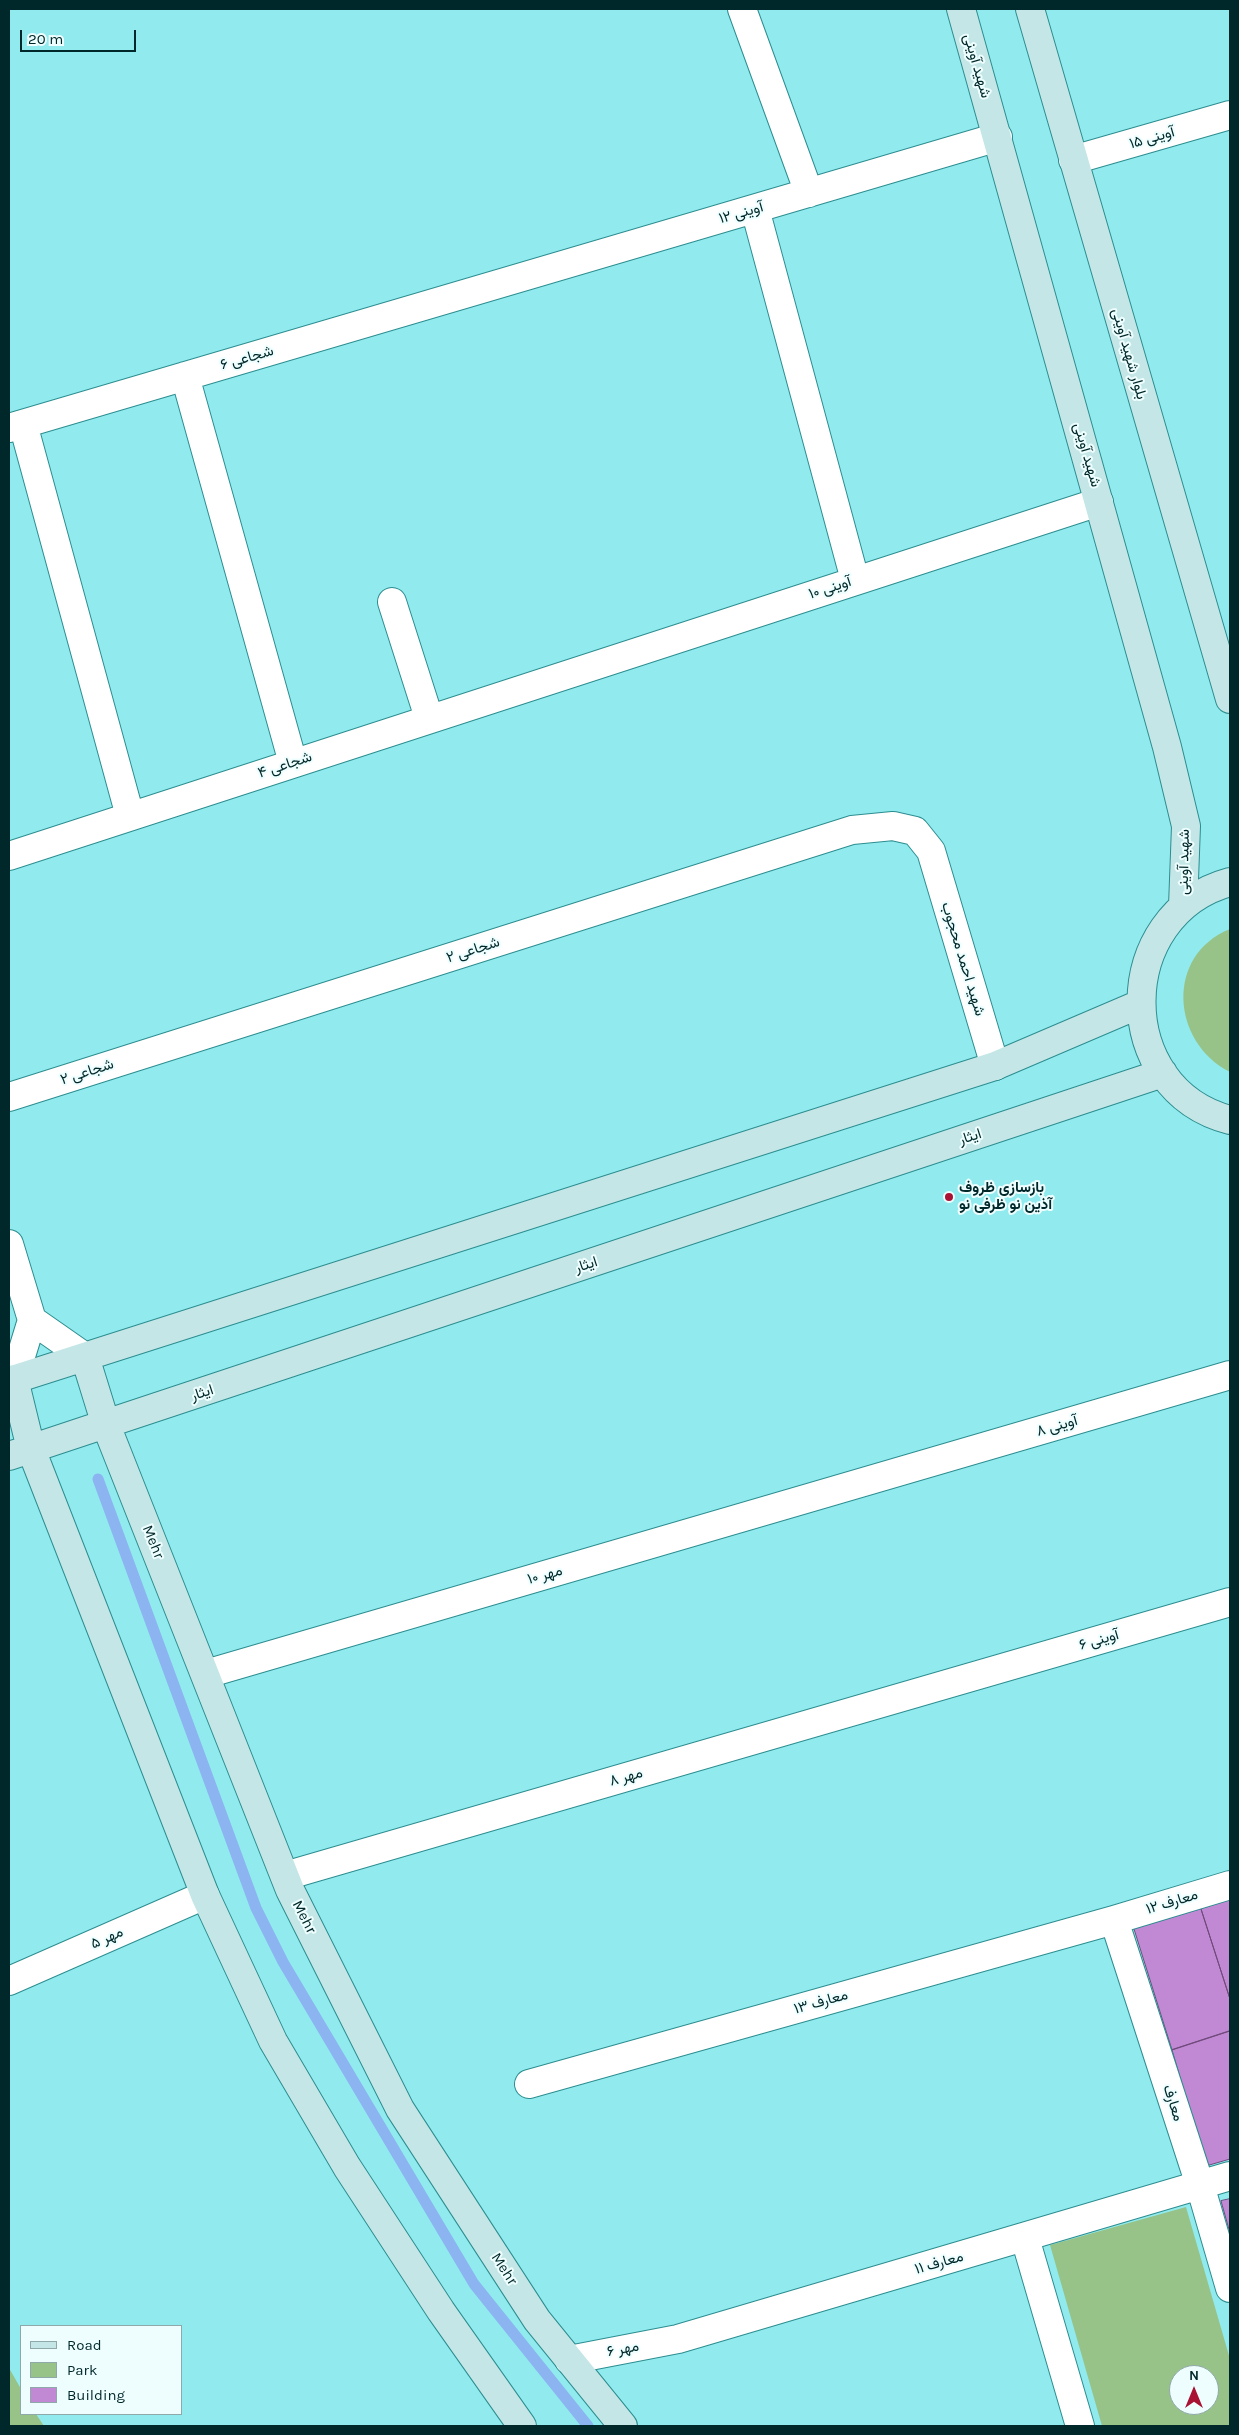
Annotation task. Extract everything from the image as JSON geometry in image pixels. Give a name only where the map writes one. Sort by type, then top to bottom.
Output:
[{"type":"street","points":[[742,9],[809,193]]},
{"type":"street","name":"شهید آوینی","points":[[961,9],[1168,747],[1186,826],[1183,906]]},
{"type":"street","name":"بلوار شهید آوینی","points":[[1030,9],[1230,699]]},
{"type":"street","name":"آوینی ۱۵","points":[[1074,160],[1230,115]]},
{"type":"street","name":"۱۲ آوینی","points":[[485,288],[998,137]]},
{"type":"street","points":[[755,209],[855,580]]},
{"type":"street","name":"شجاعی ۶","points":[[16,426],[485,288]]},
{"type":"street","points":[[185,376],[293,763]]},
{"type":"street","points":[[16,426],[130,816]]},
{"type":"street","name":"۱۰ آوینی","points":[[561,675],[1100,502]]},
{"type":"street","points":[[392,602],[429,718]]},
{"type":"street","name":"شجاعی ۴","points":[[9,856],[561,675]]},
{"type":"street","name":"شجاعی ۲","points":[[9,1097],[852,830],[893,826],[915,831],[931,851]]},
{"type":"street","name":"شهید احمد محجوب","points":[[931,851],[995,1066]]},
{"type":"street","points":[[1230,882],[1216,886],[1183,906],[1158,935],[1144,968],[1140,1004],[1143,1028],[1150,1052],[1163,1073],[1187,1099],[1219,1117],[1230,1120]]},
{"type":"street","points":[[11,1380],[995,1066],[1140,1004]]},
{"type":"street","name":"ایثار","points":[[20,1452],[1163,1073]]},
{"type":"street","points":[[9,1244],[32,1320],[11,1380],[20,1452],[205,1894],[273,2040],[347,2167],[441,2310],[522,2426]]},
{"type":"street","points":[[32,1320],[85,1357]]},
{"type":"street","name":"Mehr","points":[[85,1357],[106,1425],[285,1876],[400,2109],[537,2320],[623,2426]]},
{"type":"street","name":"۸ آوینی","points":[[883,1477],[1230,1376]]},
{"type":"street","name":"مهر ۱۰","points":[[206,1674],[883,1477]]},
{"type":"street","name":"۶ آوینی","points":[[967,1678],[1230,1602]]},
{"type":"street","name":"مهر ۸","points":[[285,1876],[967,1678]]},
{"type":"street","name":"معارف ۱۲","points":[[1114,1920],[1230,1884]]},
{"type":"street","name":"مهر ۵","points":[[9,1981],[205,1894]]},
{"type":"street","name":"معارف ۱۳","points":[[529,2084],[1114,1920]]},
{"type":"street","name":"معارف","points":[[1114,1920],[1200,2184],[1230,2288]]},
{"type":"street","name":"معارف ۱۱","points":[[678,2339],[1230,2176]]},
{"type":"street","points":[[1025,2238],[1080,2426]]},
{"type":"street","name":"مهر ۶","points":[[569,2360],[678,2339]]},
{"type":"green space","points":[[1230,929],[1230,1072],[1210,1058],[1196,1041],[1187,1020],[1184,999],[1186,978],[1194,958],[1209,941]]},
{"type":"green space","points":[[1186,2207],[1230,2359],[1230,2426],[1102,2426],[1050,2245]]},
{"type":"green space","points":[[9,2368],[20,2387],[20,2415],[37,2415],[44,2426],[9,2426]]},
{"type":"building","points":[[1230,1900],[1230,1999],[1201,1909]]},
{"type":"building","points":[[1201,1909],[1230,1999],[1230,2031],[1172,2050],[1134,1929]]},
{"type":"building","points":[[1230,2031],[1230,2159],[1206,2166],[1172,2050]]},
{"type":"building","points":[[1230,2199],[1230,2233],[1221,2201]]},
{"type":"waterway","points":[[98,1479],[256,1908],[283,1962],[474,2284],[588,2426]]},
{"type":"place","name":"بازسازی ظروف آذین نو ظرفی نو","points":[[949,1197]]}]
